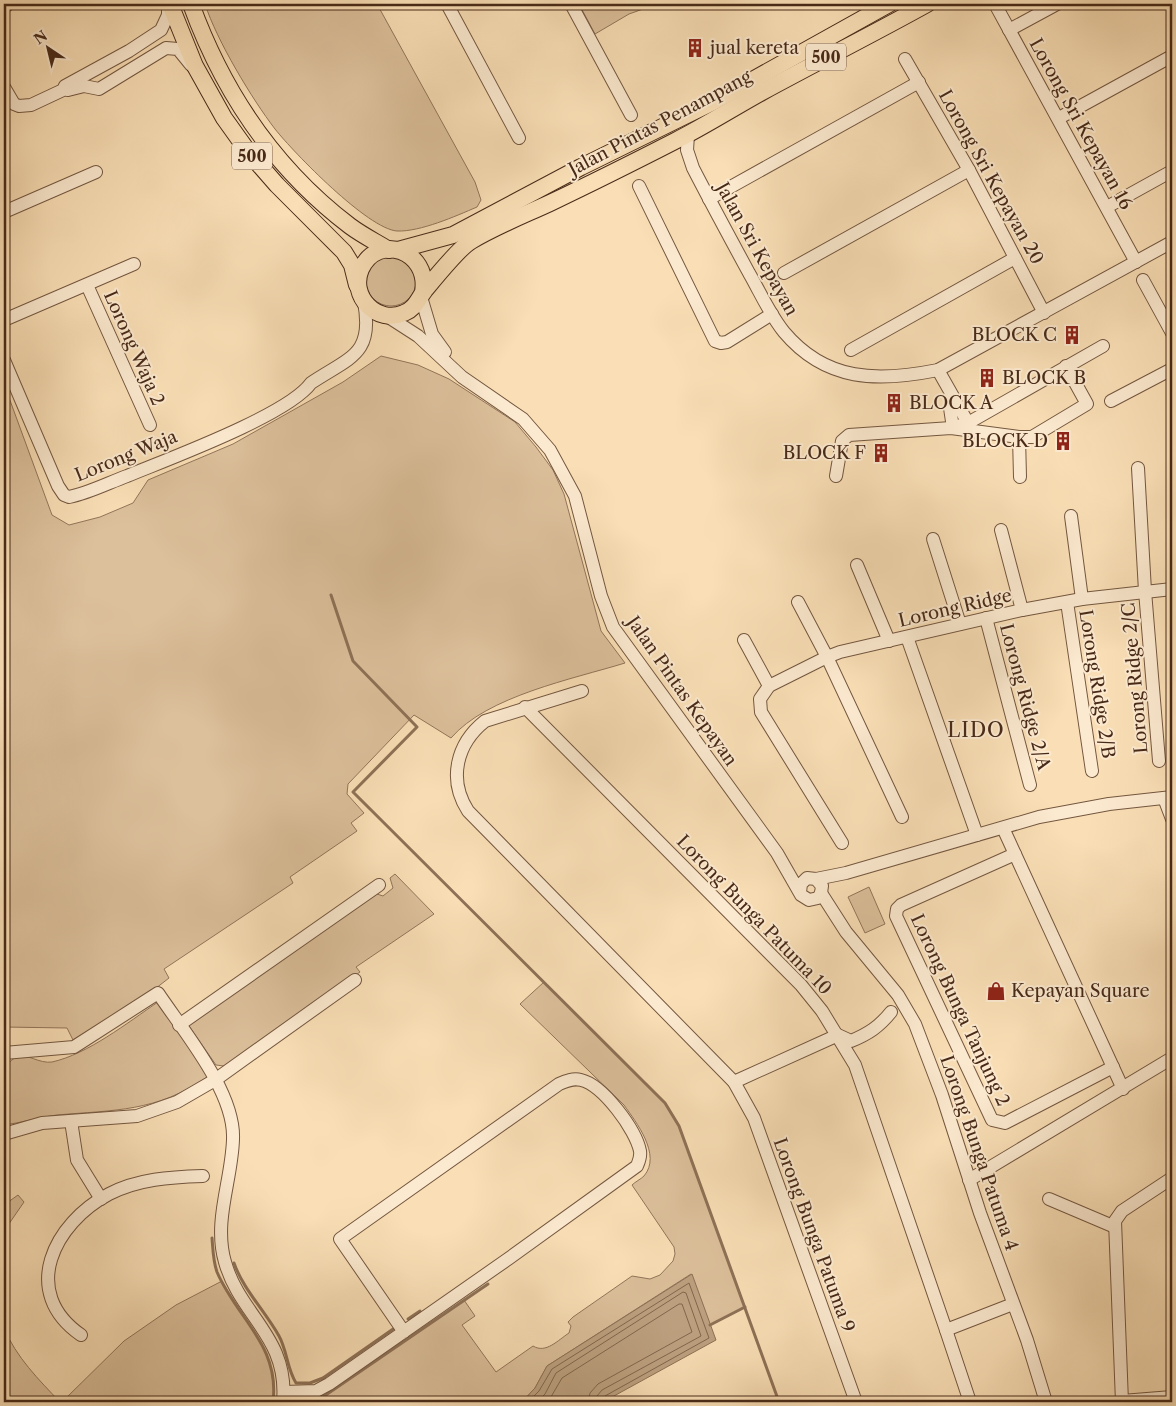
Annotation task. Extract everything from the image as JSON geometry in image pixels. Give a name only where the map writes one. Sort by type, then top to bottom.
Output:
[{"type":"main road","name":"500","points":[[169,4],[195,66],[224,118],[249,153],[277,185],[344,252],[352,265],[361,295]]},
{"type":"main road","name":"500","points":[[191,4],[210,51],[225,81],[240,107],[275,155],[302,185],[351,227],[393,250],[409,255],[419,264],[424,277],[422,295],[407,312],[385,316]]},
{"type":"main road","name":"Jalan Pintas Penampang","points":[[422,295],[469,242],[688,135],[719,107],[889,4]]},
{"type":"main road","name":"Jalan Pintas Penampang","points":[[393,250],[453,236],[572,171],[719,107],[927,4]]},
{"type":"main road","name":"500","points":[[361,295],[359,275],[365,263],[376,254],[393,250]]},
{"type":"main road","points":[[361,295],[374,311],[385,316]]},
{"type":"street","points":[[4,7],[9,4]]},
{"type":"street","points":[[63,90],[65,86],[163,28],[168,15],[169,4]]},
{"type":"street","points":[[447,4],[519,138]]},
{"type":"street","points":[[571,4],[631,115]]},
{"type":"street","name":"Lorong Sri Kepayan 16","points":[[995,4],[1136,262]]},
{"type":"street","points":[[1009,30],[1057,4]]},
{"type":"street","points":[[152,36],[162,50]]},
{"type":"street","points":[[4,87],[14,104],[24,107],[63,90],[84,86],[99,89],[162,50],[174,47],[178,48],[188,64],[195,66]]},
{"type":"street","points":[[1059,118],[1172,56]]},
{"type":"street","name":"Lorong Sri Kepayan 20","points":[[905,59],[969,170],[1044,313]]},
{"type":"street","points":[[103,65],[113,82]]},
{"type":"street","points":[[709,199],[919,82]]},
{"type":"street","name":"Jalan Sri Kepayan","points":[[688,135],[687,150],[693,168],[772,314],[798,347],[819,363],[843,373],[870,378],[902,378],[938,370],[1172,242]]},
{"type":"street","name":"Jalan Sri Kepayan","points":[[666,145],[680,153],[693,168]]},
{"type":"street","points":[[784,274],[969,170]]},
{"type":"street","points":[[1107,207],[1172,171]]},
{"type":"street","points":[[4,212],[96,172]]},
{"type":"street","points":[[639,186],[715,340],[720,343],[727,342],[772,314]]},
{"type":"street","points":[[851,350],[1015,258]]},
{"type":"street","points":[[4,320],[134,264]]},
{"type":"street","points":[[1143,280],[1172,333]]},
{"type":"street","name":"Lorong Waja 2","points":[[87,285],[150,425]]},
{"type":"street","name":"Lorong Waja","points":[[4,360],[58,486],[64,496],[69,498],[215,439],[268,414],[306,390],[311,383],[360,350],[368,328],[361,295]]},
{"type":"street","name":"Jalan Pintas Kepayan","points":[[422,295],[432,334],[462,377]]},
{"type":"street","name":"Lorong Waja","points":[[306,390],[314,390],[366,352],[375,327],[385,316]]},
{"type":"street","name":"Jalan Pintas Kepayan","points":[[385,316],[418,336],[462,377],[523,419],[550,450],[575,496],[601,596],[614,626],[777,853],[803,895]]},
{"type":"street","points":[[952,428],[968,423],[1103,346]]},
{"type":"street","points":[[836,476],[842,441],[847,436],[952,428],[1019,437],[1038,434],[1086,405],[1087,400],[1066,366]]},
{"type":"street","points":[[1111,401],[1172,369]]},
{"type":"street","points":[[938,370],[968,423]]},
{"type":"street","points":[[952,396],[950,408],[952,428]]},
{"type":"street","points":[[1019,437],[1020,477]]},
{"type":"street","name":"Lorong Ridge 2/C","points":[[1138,468],[1145,591],[1160,761]]},
{"type":"street","points":[[1072,516],[1082,599]]},
{"type":"street","points":[[1001,530],[1022,610]]},
{"type":"street","points":[[933,539],[960,624]]},
{"type":"street","points":[[856,565],[889,641]]},
{"type":"street","name":"Lorong Ridge","points":[[842,843],[760,712],[760,699],[769,686],[827,657],[889,641],[1022,610],[1082,599],[1172,589]]},
{"type":"street","points":[[798,602],[827,657],[902,818]]},
{"type":"street","name":"Lorong Ridge 2/B","points":[[1067,602],[1092,771]]},
{"type":"street","name":"Lorong Ridge 2/A","points":[[986,618],[1030,785]]},
{"type":"street","points":[[907,637],[977,835]]},
{"type":"street","points":[[744,640],[769,686]]},
{"type":"street","name":"Lorong Bunga Patuma 9","points":[[582,691],[525,707],[485,721],[468,738],[458,760],[456,773],[460,798],[468,811],[734,1082],[754,1118],[856,1402]]},
{"type":"street","name":"Lorong Bunga Patuma 10","points":[[525,707],[801,985],[838,1035],[855,1065],[970,1402]]},
{"type":"street","points":[[846,932],[803,895],[801,884],[817,885],[846,873],[1060,812],[1168,797],[1172,818]]},
{"type":"street","points":[[1003,828],[1122,1089]]},
{"type":"street","name":"Jalan Pintas Kepayan","points":[[777,853],[794,870],[817,885]]},
{"type":"street","name":"Lorong Bunga Tanjung 2","points":[[1015,854],[901,905],[897,909],[896,916],[904,934],[988,1114],[995,1122],[1005,1123],[1113,1067]]},
{"type":"street","points":[[179,1025],[378,885]]},
{"type":"street","points":[[803,895],[815,899],[817,885]]},
{"type":"street","points":[[817,885],[846,932]]},
{"type":"street","name":"Lorong Bunga Patuma 4","points":[[846,932],[898,995],[915,1024],[942,1095],[969,1180],[1046,1402]]},
{"type":"street","points":[[4,1134],[42,1124],[122,1118],[151,1112],[177,1102],[216,1080],[355,980]]},
{"type":"street","points":[[4,1053],[74,1047],[158,993],[216,1080],[231,1113],[233,1138],[222,1219],[222,1251],[229,1276],[237,1291],[269,1336],[282,1373],[284,1397],[316,1391],[329,1384],[404,1332],[636,1166],[640,1151],[634,1136],[619,1112],[600,1092],[583,1080],[576,1079],[559,1084],[340,1239],[404,1332]]},
{"type":"street","points":[[734,1082],[838,1035],[850,1041],[868,1034],[879,1026],[891,1012]]},
{"type":"street","points":[[969,1180],[1172,1058]]},
{"type":"street","points":[[72,1121],[77,1160],[100,1199]]},
{"type":"street","points":[[80,1335],[64,1322],[53,1305],[47,1289],[48,1271],[52,1256],[68,1229],[82,1213],[100,1199],[119,1190],[144,1182],[203,1176]]},
{"type":"street","points":[[1172,1178],[1122,1211],[1117,1216],[1114,1228],[1122,1401],[1172,1397]]},
{"type":"street","points":[[1049,1199],[1114,1228]]},
{"type":"street","points":[[946,1330],[1013,1304]]},
{"type":"shaded area","points":[[205,4],[377,4],[475,182],[481,200],[477,207],[438,223],[406,231],[397,231],[384,227],[368,218],[314,171],[275,129],[236,69],[218,35]]},
{"type":"shaded area","points":[[579,4],[657,4],[629,14],[595,34]]},
{"type":"shaded area","points":[[391,256],[401,258],[409,263],[414,271],[416,281],[414,291],[409,299],[401,304],[391,306],[381,304],[373,299],[368,291],[366,281],[368,271],[373,263],[381,258]]},
{"type":"shaded area","points":[[381,356],[418,365],[449,379],[515,422],[536,447],[553,470],[564,494],[601,631],[625,663],[508,700],[467,723],[451,738],[414,715],[348,784],[347,794],[364,813],[351,823],[357,831],[290,877],[293,883],[164,969],[169,978],[151,992],[73,1040],[67,1028],[4,1027],[4,384],[52,515],[69,525],[100,517],[133,503],[148,480],[233,444],[343,382]]},
{"type":"shaded area","points":[[395,874],[434,914],[356,967],[360,972],[224,1066],[216,1065],[189,1026],[190,1023],[377,894],[383,896],[393,888],[390,878]]},
{"type":"shaded area","points":[[869,887],[885,924],[865,933],[848,897]]},
{"type":"shaded area","points":[[544,982],[665,1103],[679,1126],[745,1307],[710,1325],[691,1274],[547,1366],[535,1388],[522,1402],[297,1402],[299,1400],[317,1401],[464,1300],[475,1316],[462,1325],[496,1372],[533,1346],[538,1348],[547,1347],[569,1333],[571,1326],[568,1322],[573,1317],[632,1276],[650,1279],[660,1275],[673,1261],[674,1247],[632,1185],[644,1176],[649,1168],[650,1158],[649,1149],[635,1120],[624,1105],[520,1004]]},
{"type":"shaded area","points":[[158,1002],[208,1074],[207,1077],[189,1088],[153,1103],[116,1110],[50,1116],[4,1125],[4,1067],[13,1059],[22,1055],[47,1062],[66,1058],[107,1037]]},
{"type":"shaded area","points":[[18,1195],[24,1202],[4,1231],[4,1205]]},
{"type":"shaded area","points":[[222,1281],[265,1352],[271,1368],[273,1402],[62,1402],[124,1341],[176,1305]]},
{"type":"shaded area","points":[[4,1328],[21,1358],[60,1402],[4,1402]]},
{"type":"water","points":[[692,1274],[716,1340],[603,1402],[522,1402],[535,1388],[547,1366]]},
{"type":"waterway","points":[[331,595],[353,661],[417,727],[353,792],[665,1103],[679,1126],[779,1402]]},
{"type":"waterway","points":[[212,1238],[217,1272],[225,1289],[264,1348],[270,1364],[273,1382],[273,1402]]},
{"type":"waterway","points":[[234,1263],[243,1282],[279,1336],[296,1383],[310,1383],[323,1378],[396,1327]]},
{"type":"waterway","points":[[297,1402],[299,1400],[317,1401],[488,1284]]},
{"type":"waterway","points":[[710,1325],[745,1307]]},
{"type":"waterway","points":[[408,1319],[420,1311]]},
{"type":"place","name":"jual kereta","points":[[695,48]]},
{"type":"place","name":"BLOCK C","points":[[1072,335]]},
{"type":"place","name":"BLOCK B","points":[[987,378]]},
{"type":"place","name":"BLOCK A","points":[[894,403]]},
{"type":"place","name":"BLOCK D","points":[[1063,441]]},
{"type":"place","name":"BLOCK F","points":[[881,453]]},
{"type":"place","name":"Kepayan Square","points":[[996,991]]},
{"type":"district","name":"LIDO","points":[[976,730]]}]
